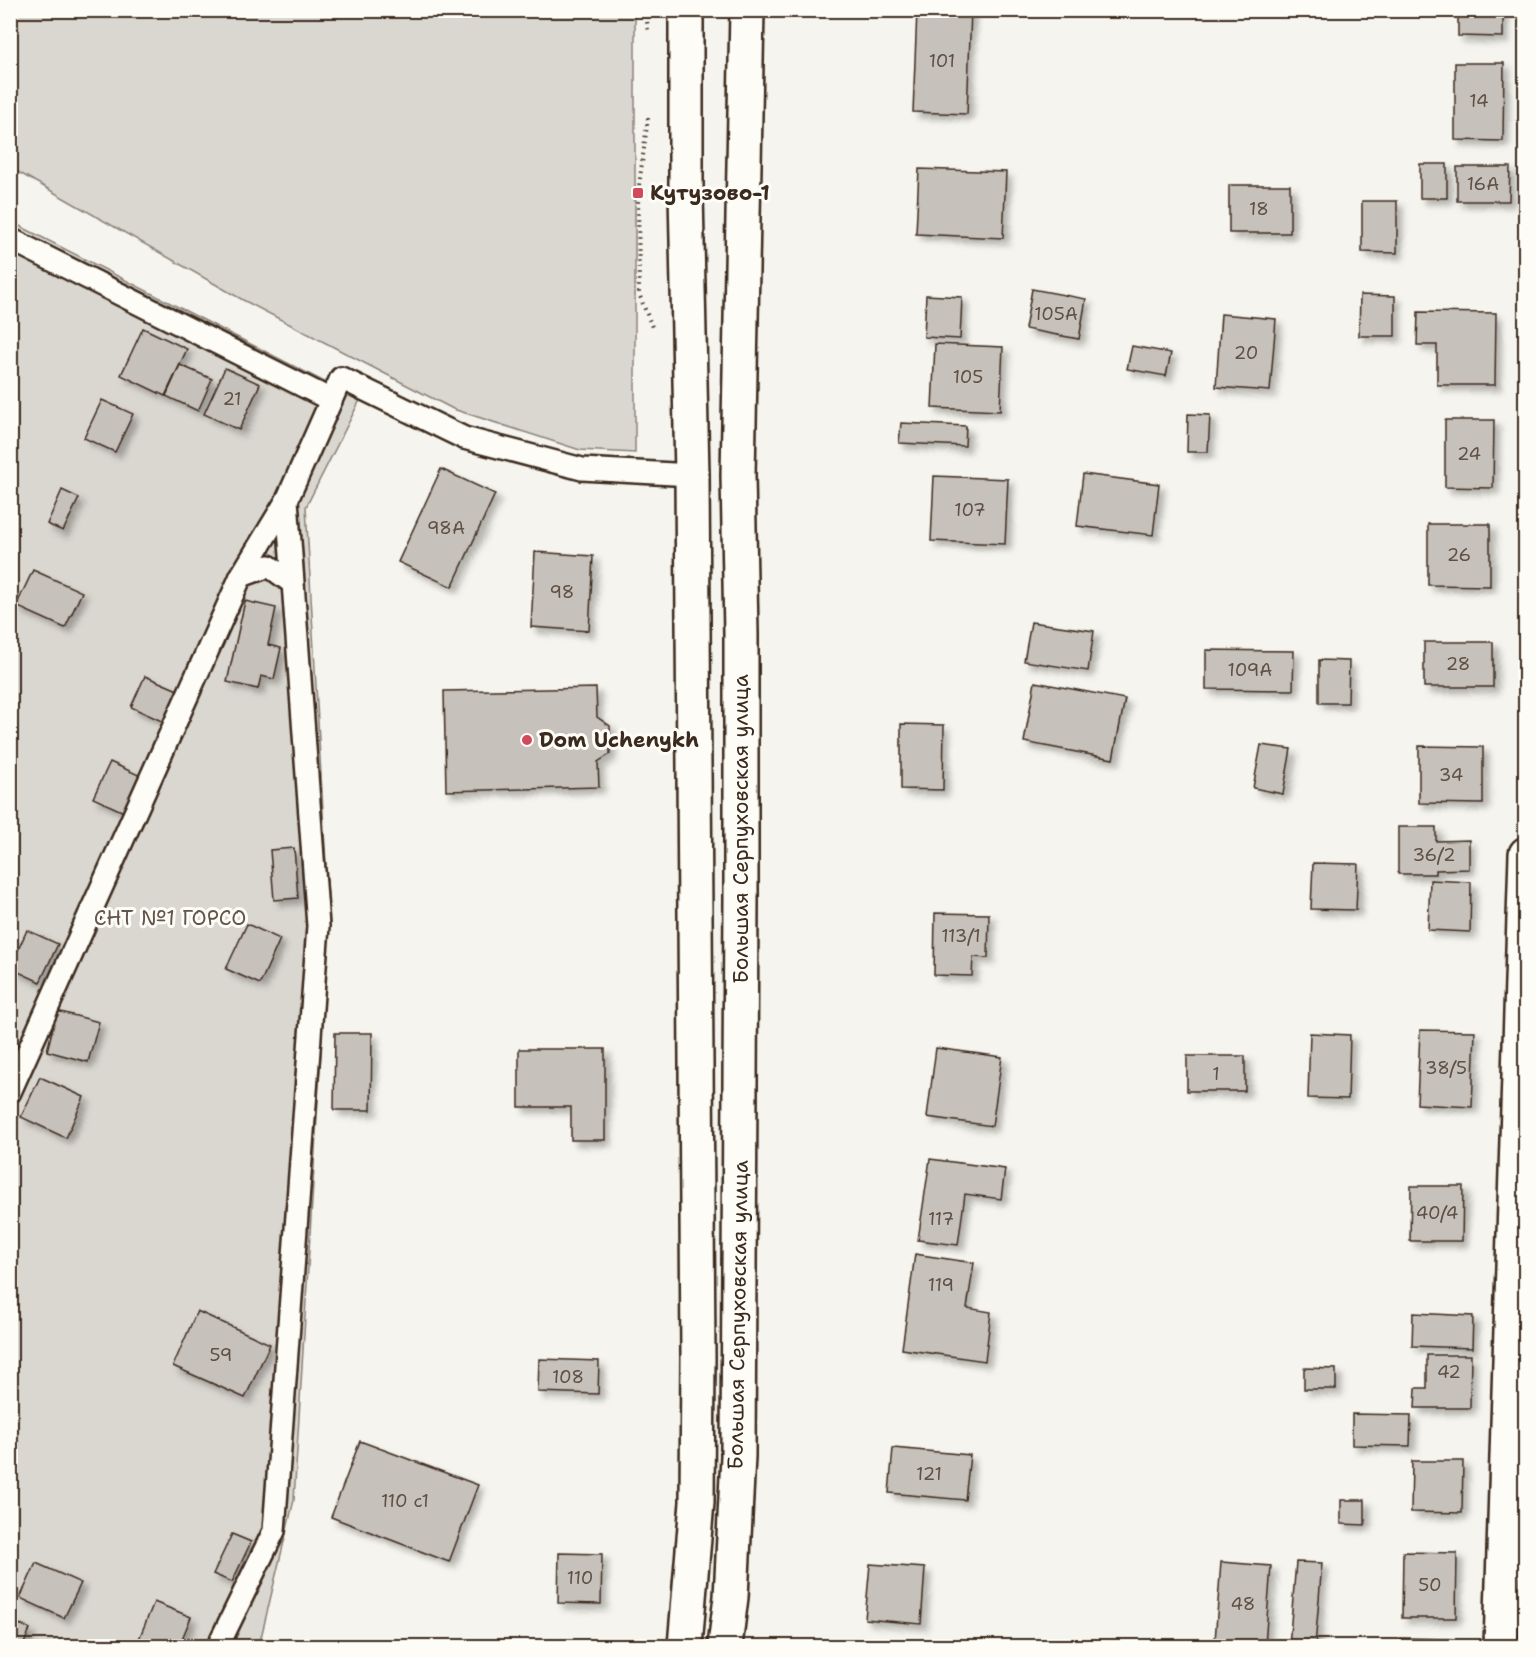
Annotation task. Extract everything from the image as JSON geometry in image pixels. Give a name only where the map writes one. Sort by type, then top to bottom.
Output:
[{"type":"main road","name":"Большая Серпуховская улица","points":[[685,1647],[697,1502],[698,1357],[692,475],[686,193],[686,10]]},
{"type":"main road","name":"Большая Серпуховская улица","points":[[725,1647],[731,1597],[738,1456],[741,933],[741,634],[738,475],[747,10]]},
{"type":"main road","points":[[1501,1647],[1520,1164],[1526,854]]},
{"type":"lane","points":[[10,239],[331,400]]},
{"type":"lane","points":[[10,1092],[241,576],[287,500],[341,378],[464,438],[582,469],[692,475]]},
{"type":"lane","points":[[218,1647],[274,1531],[318,926],[291,582],[287,500]]},
{"type":"lane","points":[[241,576],[269,566],[291,582]]},
{"type":"path","points":[[646,10],[648,32]]},
{"type":"path","points":[[649,111],[638,193],[639,294],[652,328]]},
{"type":"green space","points":[[11,10],[635,11],[635,453],[580,450],[453,409],[243,300],[11,168]]},
{"type":"green space","name":"СНТ №1 ГОРСО","points":[[10,221],[360,400],[306,507],[329,918],[294,1500],[259,1646],[11,1646]]},
{"type":"building","points":[[917,10],[971,10],[967,114],[913,112]]},
{"type":"building","points":[[1458,10],[1503,10],[1503,37],[1458,36]]},
{"type":"building","points":[[1455,63],[1504,63],[1503,141],[1455,140]]},
{"type":"building","points":[[1420,164],[1447,164],[1447,198],[1420,198]]},
{"type":"building","points":[[1457,167],[1510,167],[1509,201],[1457,201]]},
{"type":"building","points":[[919,169],[1006,172],[1003,238],[916,234]]},
{"type":"building","points":[[1229,185],[1290,185],[1290,233],[1229,233]]},
{"type":"building","points":[[1362,201],[1397,201],[1397,253],[1362,252]]},
{"type":"building","points":[[1032,289],[1086,299],[1079,339],[1025,329]]},
{"type":"building","points":[[926,295],[962,297],[960,339],[924,337]]},
{"type":"building","points":[[1360,295],[1395,296],[1395,336],[1359,336]]},
{"type":"building","points":[[1418,312],[1496,313],[1495,385],[1437,385],[1437,345],[1417,345]]},
{"type":"building","points":[[1221,314],[1276,319],[1270,391],[1216,387]]},
{"type":"building","points":[[143,328],[187,349],[165,396],[121,375]]},
{"type":"building","points":[[935,344],[1003,347],[1000,411],[932,408]]},
{"type":"building","points":[[1132,346],[1171,353],[1166,376],[1127,369]]},
{"type":"building","points":[[180,365],[212,379],[198,411],[166,396]]},
{"type":"building","points":[[225,368],[260,384],[239,430],[204,414]]},
{"type":"building","points":[[102,400],[133,414],[115,452],[84,438]]},
{"type":"building","points":[[1188,414],[1210,415],[1208,452],[1187,452]]},
{"type":"building","points":[[1445,420],[1494,420],[1493,488],[1445,487]]},
{"type":"building","points":[[901,423],[966,426],[965,446],[899,443]]},
{"type":"building","points":[[441,469],[495,494],[452,587],[398,562]]},
{"type":"building","points":[[1083,474],[1159,484],[1153,535],[1077,526]]},
{"type":"building","points":[[934,476],[1008,479],[1005,544],[931,541]]},
{"type":"building","points":[[62,490],[79,498],[63,531],[47,524]]},
{"type":"building","points":[[1428,524],[1490,524],[1490,586],[1428,585]]},
{"type":"building","points":[[535,552],[593,556],[589,631],[531,627]]},
{"type":"building","points":[[33,570],[82,592],[65,628],[16,606]]},
{"type":"building","points":[[245,601],[276,608],[268,645],[281,648],[274,679],[261,676],[258,689],[227,682]]},
{"type":"building","points":[[1031,622],[1094,631],[1088,671],[1024,661]]},
{"type":"building","points":[[1424,642],[1493,642],[1493,687],[1424,687]]},
{"type":"building","points":[[1206,650],[1294,651],[1293,690],[1206,689]]},
{"type":"building","points":[[1319,660],[1349,661],[1348,703],[1319,703]]},
{"type":"building","points":[[145,676],[180,691],[166,723],[131,707]]},
{"type":"building","points":[[1035,682],[1125,699],[1113,759],[1024,742]]},
{"type":"building","name":"Dom Uchenykh","points":[[596,688],[597,717],[610,726],[610,754],[598,762],[599,787],[446,791],[444,691]]},
{"type":"building","points":[[901,724],[944,725],[943,790],[901,789]]},
{"type":"building","points":[[1261,745],[1291,749],[1283,794],[1253,788]]},
{"type":"building","points":[[1419,746],[1483,747],[1483,804],[1419,803]]},
{"type":"building","points":[[110,762],[143,777],[126,813],[93,798]]},
{"type":"building","points":[[1398,827],[1436,827],[1436,841],[1469,840],[1469,869],[1436,870],[1436,874],[1398,874]]},
{"type":"building","points":[[294,848],[298,898],[274,900],[270,850]]},
{"type":"building","points":[[1313,863],[1358,864],[1356,910],[1311,909]]},
{"type":"building","points":[[1430,880],[1471,882],[1470,932],[1428,930]]},
{"type":"building","points":[[935,913],[989,914],[988,958],[973,957],[972,976],[934,975]]},
{"type":"building","points":[[247,924],[280,939],[260,984],[226,969]]},
{"type":"building","points":[[27,930],[58,944],[40,982],[10,968]]},
{"type":"building","points":[[57,1011],[99,1022],[88,1062],[47,1051]]},
{"type":"building","points":[[1420,1030],[1475,1031],[1472,1107],[1417,1104]]},
{"type":"building","points":[[335,1033],[372,1033],[371,1110],[334,1110]]},
{"type":"building","points":[[1310,1033],[1350,1035],[1348,1099],[1308,1098]]},
{"type":"building","points":[[936,1048],[1002,1057],[992,1126],[927,1117]]},
{"type":"building","points":[[519,1049],[605,1049],[605,1140],[571,1140],[571,1107],[519,1107]]},
{"type":"building","points":[[1187,1056],[1245,1056],[1245,1091],[1187,1091]]},
{"type":"building","points":[[40,1077],[84,1097],[66,1138],[21,1117]]},
{"type":"building","points":[[930,1159],[1005,1169],[1001,1199],[965,1194],[958,1245],[918,1240]]},
{"type":"building","points":[[1411,1186],[1463,1186],[1462,1241],[1410,1241]]},
{"type":"building","points":[[915,1254],[974,1263],[967,1308],[991,1312],[985,1361],[902,1349]]},
{"type":"building","points":[[197,1311],[270,1344],[245,1398],[173,1366]]},
{"type":"building","points":[[1413,1313],[1473,1316],[1472,1348],[1412,1346]]},
{"type":"building","points":[[1427,1355],[1471,1355],[1470,1408],[1415,1408],[1416,1388],[1427,1388]]},
{"type":"building","points":[[539,1359],[599,1361],[598,1394],[538,1392]]},
{"type":"building","points":[[1304,1368],[1336,1369],[1336,1389],[1304,1389]]},
{"type":"building","points":[[1352,1414],[1411,1415],[1410,1446],[1352,1445]]},
{"type":"building","points":[[360,1441],[478,1485],[449,1562],[331,1517]]},
{"type":"building","points":[[893,1448],[970,1455],[965,1500],[889,1493]]},
{"type":"building","points":[[1412,1461],[1463,1461],[1462,1513],[1411,1512]]},
{"type":"building","points":[[1341,1500],[1365,1500],[1365,1525],[1341,1524]]},
{"type":"building","points":[[232,1534],[251,1542],[232,1582],[213,1574]]},
{"type":"building","points":[[1403,1552],[1457,1553],[1456,1618],[1402,1618]]},
{"type":"building","points":[[559,1553],[602,1554],[601,1604],[558,1603]]},
{"type":"building","points":[[1221,1562],[1271,1566],[1265,1645],[1215,1641]]},
{"type":"building","points":[[1296,1562],[1322,1563],[1315,1646],[1289,1646]]},
{"type":"building","points":[[36,1563],[81,1583],[64,1618],[20,1598]]},
{"type":"building","points":[[870,1564],[925,1568],[921,1624],[865,1619]]},
{"type":"building","points":[[154,1602],[191,1617],[179,1646],[137,1644]]},
{"type":"building","points":[[10,1620],[30,1629],[23,1646],[10,1646]]},
{"type":"building","points":[[1400,1638],[1450,1639],[1450,1646],[1400,1646]]},
{"type":"place","name":"Кутузово-1","points":[[638,193]]},
{"type":"place","name":"Dom Uchenykh","points":[[527,740]]}]
